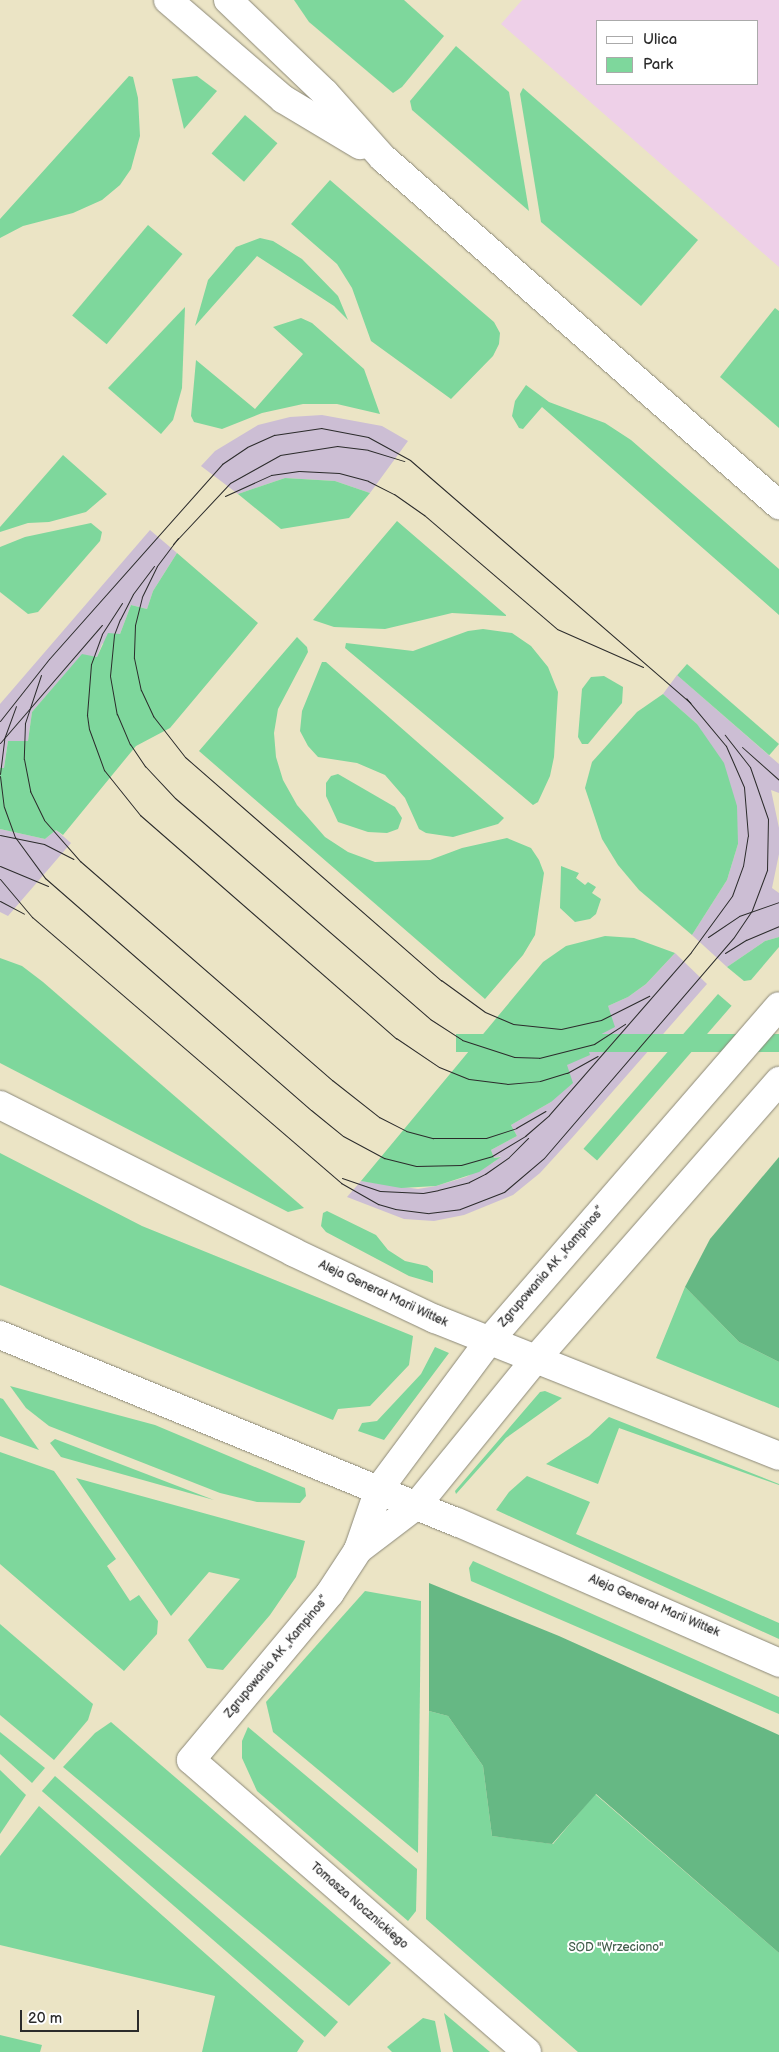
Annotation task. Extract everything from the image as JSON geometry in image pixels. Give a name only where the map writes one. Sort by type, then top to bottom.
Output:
[{"type":"street","points":[[168,0],[283,98],[383,158]]},
{"type":"street","points":[[228,0],[325,93],[383,158],[779,505]]},
{"type":"street","name":"Zgrupowania AK „Kampinos”","points":[[191,1760],[330,1593],[358,1550],[378,1489],[488,1342],[779,1006]]},
{"type":"street","name":"Zgrupowania AK „Kampinos”","points":[[358,1550],[417,1505],[535,1360],[779,1081]]},
{"type":"street","name":"Aleja Generał Marii Wittek","points":[[0,1104],[293,1252],[488,1342],[779,1456]]},
{"type":"street","name":"Aleja Generał Marii Wittek","points":[[0,1335],[417,1505],[779,1663]]},
{"type":"street","name":"Tomasza Nocznickiego","points":[[191,1760],[527,2052]]},
{"type":"shaded area","points":[[522,0],[779,0],[779,267],[501,24]]},
{"type":"shaded area","points":[[322,415],[382,426],[408,441],[370,493],[335,481],[285,478],[238,494],[201,466],[215,451],[258,425],[290,417]]},
{"type":"shaded area","points":[[150,530],[177,553],[153,591],[147,609],[131,605],[120,634],[102,644],[97,657],[82,655],[32,712],[28,741],[8,741],[4,768],[0,768],[0,704]]},
{"type":"shaded area","points":[[677,675],[779,764],[779,793],[771,790],[779,828],[779,854],[772,888],[779,893],[779,937],[765,941],[727,967],[692,935],[727,880],[738,844],[697,724],[663,694]]},
{"type":"shaded area","points":[[0,829],[45,839],[56,830],[71,843],[8,916],[0,912]]},
{"type":"shaded area","points":[[675,953],[707,984],[540,1173],[513,1195],[464,1215],[434,1221],[404,1219],[347,1197],[361,1181],[418,1189],[466,1177],[494,1162],[501,1156],[494,1158],[491,1150],[517,1136],[511,1125],[551,1102],[567,1065],[608,1006],[628,997],[646,984]]},
{"type":"green space","points":[[294,0],[404,0],[444,36],[402,87],[393,93],[309,22]]},
{"type":"green space","points":[[456,46],[509,92],[529,211],[412,110],[410,101]]},
{"type":"green space","points":[[129,76],[133,77],[138,98],[140,136],[131,169],[120,185],[102,200],[73,213],[23,226],[0,238],[0,219]]},
{"type":"green space","points":[[197,76],[217,91],[184,129],[172,79]]},
{"type":"green space","points":[[523,88],[698,240],[641,306],[541,222],[520,94]]},
{"type":"green space","points":[[245,115],[277,143],[244,182],[212,153]]},
{"type":"green space","points":[[330,180],[494,322],[500,333],[499,344],[493,356],[451,399],[371,341],[352,288],[337,264],[291,224]]},
{"type":"green space","points":[[148,225],[182,254],[107,344],[72,315]]},
{"type":"green space","points":[[260,238],[273,241],[302,259],[338,296],[348,320],[334,306],[257,256],[195,326],[208,280],[236,247]]},
{"type":"green space","points":[[185,307],[182,388],[173,420],[161,434],[108,388]]},
{"type":"green space","points":[[775,308],[779,311],[779,428],[720,377]]},
{"type":"green space","points":[[301,318],[312,323],[364,369],[380,414],[337,404],[303,404],[262,413],[222,429],[194,422],[191,416],[196,360],[255,409],[303,354],[273,327]]},
{"type":"green space","points":[[526,385],[549,402],[605,423],[631,440],[779,569],[779,615],[542,407],[523,429],[519,428],[512,416],[515,401]]},
{"type":"green space","points":[[63,455],[107,494],[86,512],[49,522],[28,523],[0,532],[0,527]]},
{"type":"green space","points":[[285,478],[335,481],[370,493],[349,518],[281,529],[238,494]]},
{"type":"green space","points":[[397,521],[506,616],[452,613],[385,629],[334,627],[313,620]]},
{"type":"green space","points":[[91,523],[102,532],[100,541],[38,612],[28,614],[0,592],[0,547],[25,537]]},
{"type":"green space","points":[[177,553],[258,623],[170,728],[136,746],[63,835],[56,830],[45,839],[0,829],[0,768],[4,768],[8,741],[28,741],[32,712],[82,654],[97,657],[108,633],[120,634],[131,605],[147,609],[153,591]]},
{"type":"green space","points":[[483,629],[512,633],[531,646],[548,667],[558,692],[554,757],[550,776],[538,802],[533,805],[345,648],[346,643],[413,651],[468,631]]},
{"type":"green space","points":[[297,637],[307,647],[308,652],[278,709],[274,733],[276,757],[283,780],[297,805],[325,837],[348,852],[375,862],[430,860],[462,848],[507,838],[531,848],[539,860],[544,873],[535,935],[523,955],[485,999],[199,751]]},
{"type":"green space","points":[[322,662],[326,662],[504,818],[498,824],[453,837],[426,833],[419,829],[405,798],[385,775],[357,763],[318,757],[308,746],[300,731],[302,711]]},
{"type":"green space","points":[[687,664],[779,744],[769,755],[677,675]]},
{"type":"green space","points":[[604,676],[623,687],[622,703],[588,744],[582,744],[578,737],[582,689],[591,677]]},
{"type":"green space","points":[[663,694],[697,724],[724,763],[737,806],[738,844],[727,880],[692,935],[639,890],[618,865],[602,839],[585,788],[592,762],[637,712]]},
{"type":"green space","points":[[338,774],[395,807],[402,818],[398,829],[387,833],[368,832],[338,822],[326,796],[326,783],[331,776]]},
{"type":"green space","points":[[561,866],[579,873],[576,878],[585,885],[588,882],[596,887],[592,893],[601,899],[596,914],[590,919],[575,922],[560,908]]},
{"type":"green space","points":[[605,936],[634,938],[675,953],[646,984],[628,997],[608,1006],[615,1027],[586,1042],[590,1055],[567,1065],[573,1083],[551,1102],[511,1125],[517,1136],[491,1150],[494,1158],[501,1157],[479,1172],[436,1186],[401,1188],[361,1181],[543,962],[566,946]]},
{"type":"green space","points":[[779,937],[779,947],[751,980],[744,981],[727,967],[765,941]]},
{"type":"green space","points":[[0,958],[22,966],[43,982],[304,1208],[288,1212],[0,1063]]},
{"type":"green space","points":[[718,994],[732,1006],[597,1161],[584,1149]]},
{"type":"green space","points":[[456,1034],[779,1034],[779,1052],[456,1052]]},
{"type":"green space","points":[[0,1153],[142,1226],[413,1336],[409,1365],[370,1406],[338,1409],[333,1420],[0,1285]]},
{"type":"green space","points":[[779,1157],[779,1362],[739,1342],[685,1287],[710,1239]]},
{"type":"green space","points":[[327,1211],[376,1235],[388,1250],[405,1261],[427,1266],[433,1271],[433,1283],[409,1276],[326,1232],[321,1226],[323,1213]]},
{"type":"green space","points":[[685,1287],[739,1342],[779,1362],[779,1408],[656,1358]]},
{"type":"green space","points":[[435,1347],[449,1353],[384,1440],[358,1431],[362,1423],[377,1421],[421,1374]]},
{"type":"green space","points":[[10,1386],[155,1425],[305,1488],[306,1496],[300,1503],[257,1502],[220,1493],[49,1426],[26,1408]]},
{"type":"green space","points":[[545,1391],[562,1398],[506,1438],[456,1494],[455,1491],[540,1392]]},
{"type":"green space","points":[[0,1398],[3,1399],[39,1450],[0,1436]]},
{"type":"green space","points":[[609,1417],[779,1485],[619,1428],[598,1484],[546,1464],[589,1436]]},
{"type":"green space","points":[[55,1439],[214,1500],[61,1457],[50,1443]]},
{"type":"green space","points":[[0,1452],[54,1471],[116,1559],[107,1566],[130,1601],[139,1595],[158,1621],[157,1634],[124,1671],[0,1564]]},
{"type":"green space","points":[[527,1476],[590,1502],[576,1534],[779,1623],[779,1639],[496,1510],[509,1492]]},
{"type":"green space","points":[[76,1478],[305,1541],[296,1577],[270,1615],[223,1670],[207,1668],[188,1640],[240,1579],[209,1572],[171,1616]]},
{"type":"green space","points":[[473,1561],[779,1697],[779,1714],[471,1581],[469,1568]]},
{"type":"green space","points":[[429,1583],[559,1636],[779,1735],[779,1953],[596,1794],[552,1844],[492,1836],[483,1766],[448,1716],[429,1711]]},
{"type":"green space","points":[[365,1591],[421,1601],[418,1853],[273,1732],[266,1702]]},
{"type":"green space","points":[[0,1624],[93,1704],[88,1720],[54,1760],[0,1715]]},
{"type":"green space","name":"SOD \"Wrzeciono\"","points":[[429,1711],[448,1716],[483,1766],[492,1836],[553,1844],[595,1794],[779,1953],[779,2052],[578,2052],[426,1919]]},
{"type":"green space","points":[[111,1722],[391,1963],[349,2006],[63,1767],[95,1733]]},
{"type":"green space","points":[[248,1727],[417,1869],[416,1911],[408,1921],[257,1791],[242,1758],[242,1741]]},
{"type":"green space","points":[[0,1732],[45,1768],[32,1783],[0,1754]]},
{"type":"green space","points":[[0,1770],[26,1795],[0,1834]]},
{"type":"green space","points":[[55,1776],[338,2022],[325,2037],[42,1791]]},
{"type":"green space","points":[[39,1806],[304,2041],[297,2052],[202,2052],[215,1996],[0,1945],[0,1856]]},
{"type":"green space","points":[[444,2013],[490,2052],[453,2052]]},
{"type":"green space","points":[[423,2018],[435,2021],[441,2052],[392,2052],[387,2047]]},
{"type":"green space","points":[[0,2035],[42,2045],[40,2052],[0,2052]]},
{"type":"tram line","points":[[0,721],[49,659],[222,464],[247,447],[274,435],[321,428],[368,437],[410,460],[691,703]]},
{"type":"tram line","points":[[173,544],[230,483],[280,455],[337,446],[368,450],[404,461]]},
{"type":"tram line","points":[[225,496],[271,475],[299,471],[339,473],[368,481],[394,494],[424,515],[557,629],[643,667]]},
{"type":"tram line","points":[[178,538],[157,566],[142,597],[135,625],[134,658],[141,690],[153,716],[185,757],[441,980],[485,1012],[513,1024],[561,1029],[601,1020],[649,996]]},
{"type":"tram line","points":[[154,566],[133,594],[120,619],[114,635],[110,676],[117,714],[130,744],[145,766],[175,798],[430,1019],[462,1040],[514,1057],[539,1058],[594,1044],[625,1024]]},
{"type":"tram line","points":[[122,603],[102,634],[91,664],[87,715],[89,729],[104,770],[140,815],[396,1038],[439,1067],[469,1079],[507,1084],[540,1081],[567,1073],[598,1056]]},
{"type":"tram line","points":[[0,743],[102,625]]},
{"type":"tram line","points":[[41,675],[25,723],[24,759],[30,791],[44,820],[80,861],[332,1080],[379,1117],[406,1131],[433,1138],[486,1138],[516,1128],[545,1111]]},
{"type":"tram line","points":[[0,776],[4,807],[15,837],[45,878],[311,1110],[343,1136],[384,1158],[416,1166],[461,1165],[492,1156],[525,1136],[549,1115],[691,952],[732,896],[743,866],[748,836],[744,787],[726,746],[686,698]]},
{"type":"tram line","points":[[0,774],[4,739],[16,706]]},
{"type":"tram line","points":[[0,879],[32,917],[341,1183],[378,1204],[395,1209],[429,1213],[460,1209],[504,1192],[544,1158],[734,937],[752,910],[767,870],[768,819],[750,767],[725,735]]},
{"type":"tram line","points":[[742,747],[779,780]]},
{"type":"tram line","points":[[0,835],[44,844],[73,859]]},
{"type":"tram line","points":[[0,866],[48,886]]},
{"type":"tram line","points":[[0,901],[24,914]]},
{"type":"tram line","points":[[708,937],[739,916],[779,902]]},
{"type":"tram line","points":[[725,953],[746,940],[779,926]]},
{"type":"tram line","points":[[342,1178],[380,1191],[423,1193],[438,1190],[469,1182],[485,1174],[509,1157],[528,1138]]}]
